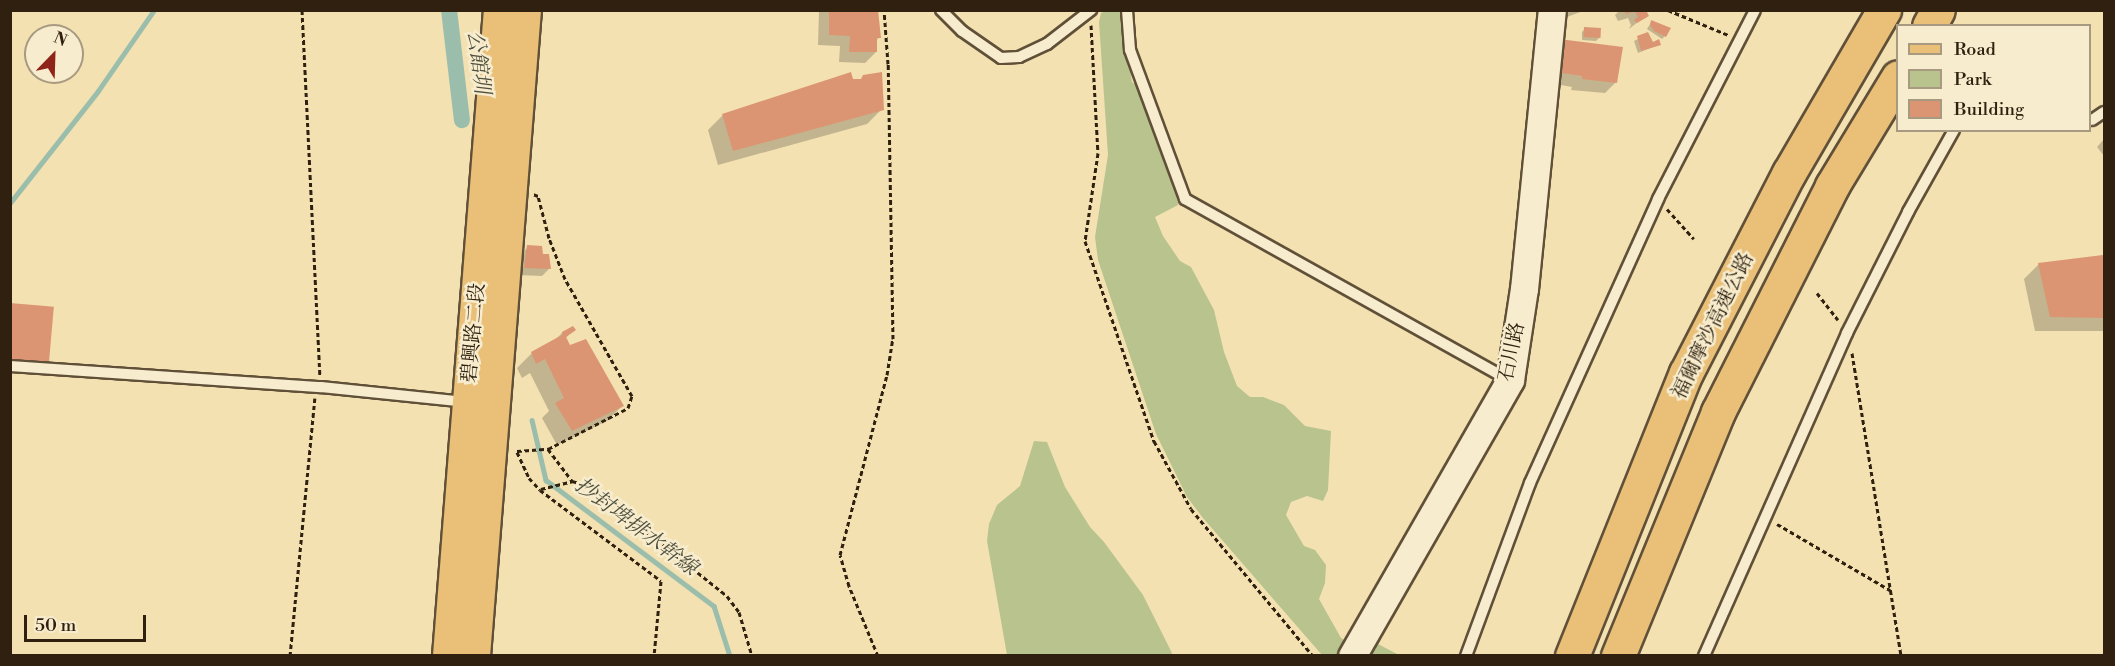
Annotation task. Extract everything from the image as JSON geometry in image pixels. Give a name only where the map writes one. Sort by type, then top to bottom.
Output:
[{"type":"highway","name":"福爾摩沙高速公路","points":[[1572,656],[1686,373],[1790,173],[1884,10]]},
{"type":"highway","points":[[1930,24],[1938,10]]},
{"type":"highway","points":[[1618,656],[1718,412],[1832,186],[1896,80]]},
{"type":"main road","name":"碧興路二段","points":[[474,656],[481,414],[500,10]]},
{"type":"main road","name":"碧興路二段","points":[[449,656],[510,190],[525,10]]},
{"type":"street","name":"石川路","points":[[1352,656],[1510,380],[1524,290],[1552,10]]},
{"type":"lane","points":[[941,10],[962,31],[1001,58],[1019,57],[1047,44],[1091,11]]},
{"type":"lane","points":[[1127,10],[1130,50],[1185,200],[1510,380]]},
{"type":"lane","points":[[1466,656],[1530,483],[1658,199],[1738,39],[1755,10]]},
{"type":"lane","points":[[2092,120],[2104,112]]},
{"type":"lane","points":[[1704,656],[1847,333],[1908,212],[1953,132]]},
{"type":"lane","points":[[10,366],[321,387],[481,414]]},
{"type":"path","points":[[290,656],[315,399],[321,387],[302,10]]},
{"type":"path","points":[[878,656],[849,586],[840,555],[887,375],[893,339],[888,64],[884,10]]},
{"type":"path","points":[[1668,10],[1738,39]]},
{"type":"path","points":[[1091,11],[1098,153],[1085,241],[1154,441],[1191,509],[1313,656]]},
{"type":"path","points":[[510,190],[538,195],[549,238],[565,279],[632,396],[628,408],[548,449],[517,451]]},
{"type":"path","points":[[1658,199],[1694,239]]},
{"type":"path","points":[[1817,293],[1847,333],[1856,370],[1901,656]]},
{"type":"path","points":[[481,414],[517,451],[529,478],[540,490],[661,581],[654,656]]},
{"type":"path","points":[[548,449],[572,481]]},
{"type":"path","points":[[540,490],[572,481],[583,484],[598,493],[727,596],[739,612],[752,656]]},
{"type":"path","points":[[1765,517],[1891,591]]},
{"type":"green space","points":[[1125,11],[1125,40],[1132,82],[1143,90],[1176,180],[1178,205],[1155,217],[1163,236],[1180,261],[1191,267],[1214,310],[1224,352],[1237,386],[1250,397],[1263,397],[1284,405],[1305,426],[1331,431],[1328,490],[1323,501],[1307,496],[1291,502],[1286,515],[1304,546],[1315,550],[1326,565],[1325,583],[1319,599],[1341,638],[1352,645],[1348,655],[1322,655],[1187,497],[1156,434],[1098,260],[1095,237],[1108,155],[1099,22],[1101,13]]},
{"type":"green space","points":[[1034,441],[1047,442],[1065,487],[1090,527],[1104,542],[1143,595],[1171,655],[1007,655],[987,541],[989,524],[997,505],[1020,486]]},
{"type":"green space","points":[[1376,643],[1399,655],[1370,655]]},
{"type":"building","points":[[829,10],[878,10],[881,38],[877,38],[877,52],[849,52],[850,36],[829,35]]},
{"type":"building","points":[[1624,10],[1646,10],[1649,16],[1637,23],[1634,20],[1638,17],[1635,11],[1626,14]]},
{"type":"building","points":[[1651,20],[1671,28],[1666,37],[1654,31],[1650,25]]},
{"type":"building","points":[[1584,27],[1601,28],[1600,38],[1583,37]]},
{"type":"building","points":[[1648,32],[1653,42],[1659,39],[1661,45],[1641,51],[1637,36]]},
{"type":"building","points":[[1559,39],[1623,47],[1617,83],[1582,79],[1582,76],[1555,72]]},
{"type":"building","points":[[851,72],[853,79],[861,79],[863,75],[882,72],[884,110],[733,151],[722,114]]},
{"type":"building","points":[[527,245],[542,246],[543,254],[549,254],[551,269],[524,268]]},
{"type":"building","points":[[2103,255],[2104,318],[2050,317],[2038,263]]},
{"type":"building","points":[[10,303],[54,307],[49,363],[10,359]]},
{"type":"building","points":[[573,326],[576,330],[566,337],[570,345],[586,339],[624,406],[572,431],[555,403],[564,398],[545,359],[536,364],[531,352],[562,335],[562,332]]},
{"type":"waterway","points":[[10,203],[98,91],[154,10]]},
{"type":"waterway","name":"公館圳","points":[[449,10],[462,120]]},
{"type":"waterway","name":"抄封埤排水幹線","points":[[532,420],[546,480],[714,606],[730,656]]}]
